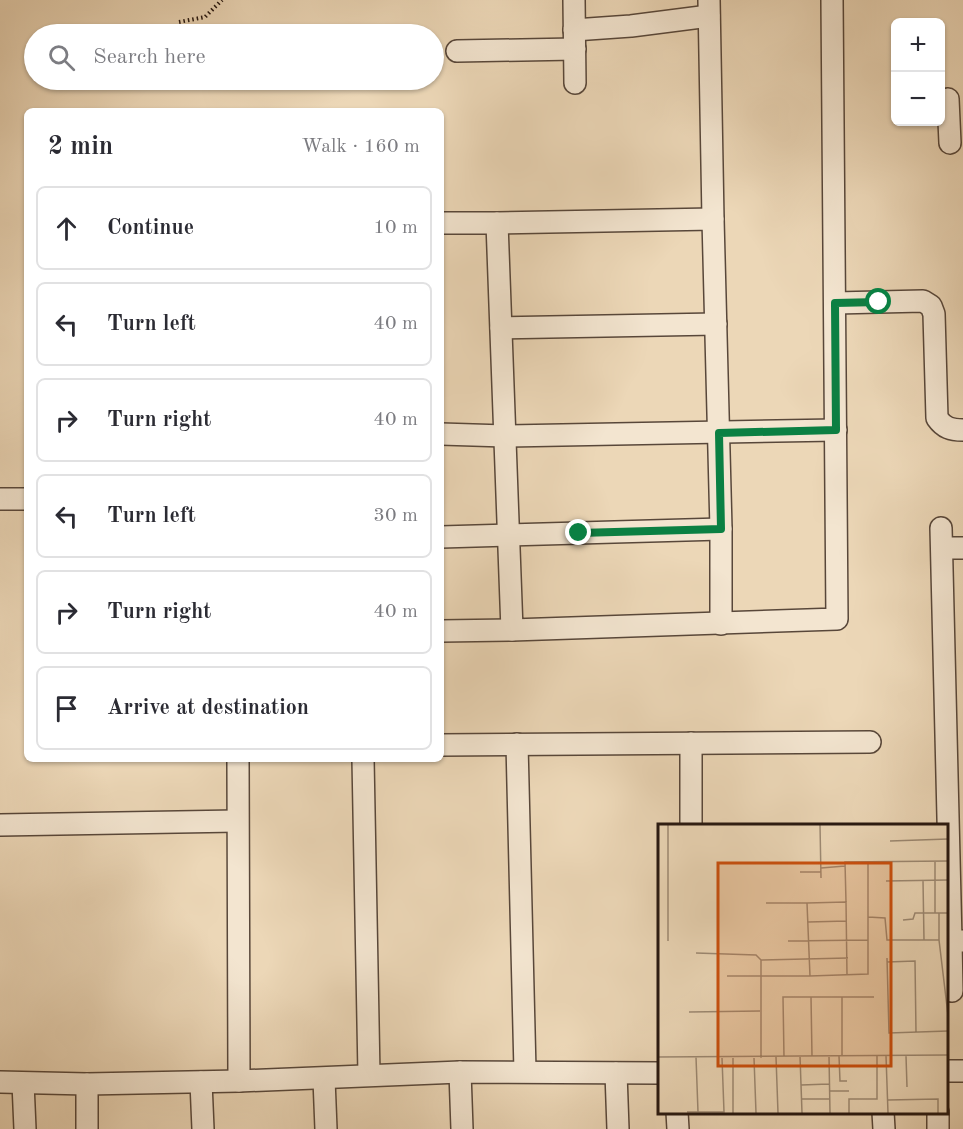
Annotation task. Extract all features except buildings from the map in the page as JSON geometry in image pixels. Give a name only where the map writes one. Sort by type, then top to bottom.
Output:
[{"type":"street","points":[[574,0],[575,83]]},
{"type":"street","points":[[444,632],[837,619],[832,0]]},
{"type":"street","points":[[457,51],[574,40],[709,8],[721,529],[721,624]]},
{"type":"street","points":[[950,143],[951,99]]},
{"type":"street","points":[[444,223],[713,219]]},
{"type":"street","points":[[497,223],[512,630]]},
{"type":"street","points":[[835,303],[923,301],[931,306],[934,314],[937,418],[943,426],[952,430],[963,430]]},
{"type":"street","points":[[501,328],[716,324]]},
{"type":"street","points":[[444,434],[505,436],[836,430]]},
{"type":"street","points":[[0,499],[24,499]]},
{"type":"street","points":[[444,537],[721,529]]},
{"type":"street","points":[[952,991],[957,941],[941,538],[963,548]]},
{"type":"street","points":[[444,745],[870,742]]},
{"type":"street","points":[[691,743],[691,824]]},
{"type":"street","points":[[517,744],[525,1071]]},
{"type":"street","points":[[238,762],[239,1081]]},
{"type":"street","points":[[363,762],[369,1075]]},
{"type":"street","points":[[0,825],[237,821]]},
{"type":"street","points":[[0,1082],[201,1082],[525,1071],[658,1073]]},
{"type":"street","points":[[460,1072],[462,1129]]},
{"type":"street","points":[[616,1073],[618,1129]]},
{"type":"street","points":[[324,1079],[326,1129]]},
{"type":"street","points":[[201,1082],[204,1129]]},
{"type":"street","points":[[23,1083],[25,1129]]},
{"type":"street","points":[[87,1083],[87,1129]]},
{"type":"street","points":[[677,1114],[678,1129]]},
{"type":"street","points":[[883,1114],[884,1129]]},
{"type":"path","points":[[179,22],[205,17],[222,0]]},
{"type":"route","points":[[579,533],[721,529],[719,433],[836,430],[835,303],[879,302]]}]
